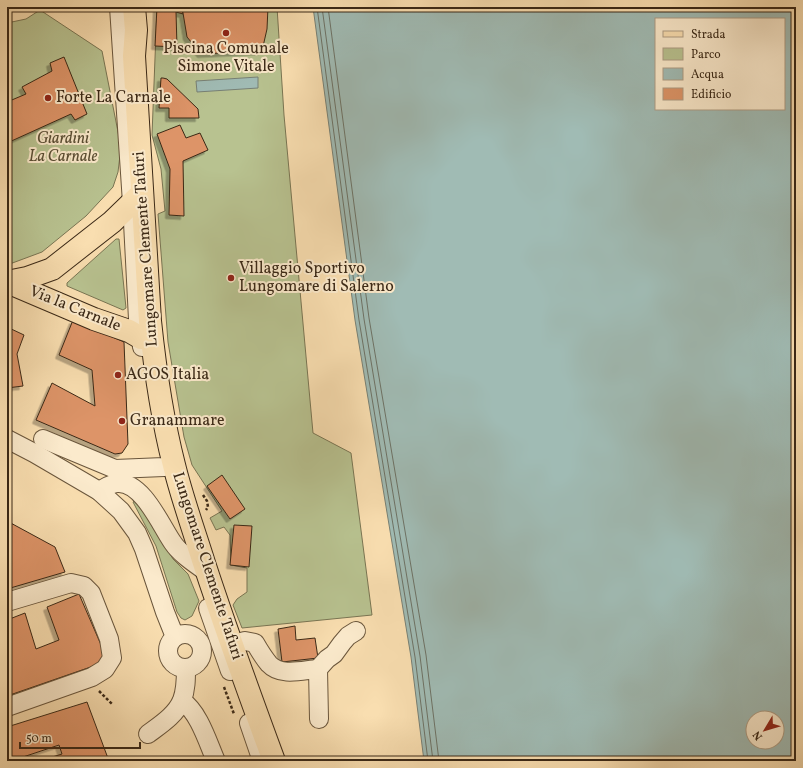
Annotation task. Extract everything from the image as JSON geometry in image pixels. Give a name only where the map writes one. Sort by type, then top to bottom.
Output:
[{"type":"main road","points":[[127,7],[128,29],[134,56]]},
{"type":"main road","name":"Lungomare Clemente Tafuri","points":[[134,7],[136,30],[134,56],[137,199],[152,347],[162,408],[169,466],[200,567],[274,761]]},
{"type":"main road","name":"Via la Carnale","points":[[7,282],[27,278],[52,269],[112,222],[137,199]]},
{"type":"main road","name":"Via la Carnale","points":[[7,282],[94,319],[129,331],[141,338]]},
{"type":"street","name":"Lungomare Clemente Tafuri","points":[[119,7],[137,199],[138,308],[141,338],[146,377],[169,466]]},
{"type":"street","points":[[7,439],[99,491],[122,511],[137,533],[144,549],[165,612],[180,635]]},
{"type":"street","points":[[43,439],[116,469],[169,466]]},
{"type":"street","points":[[99,491],[110,485],[119,483],[139,492],[158,517],[172,543],[200,567]]},
{"type":"street","name":"Lungomare Clemente Tafuri","points":[[200,567],[208,608],[231,651],[262,761]]},
{"type":"street","points":[[7,602],[71,583],[84,586],[91,593],[109,639],[112,658],[106,669],[92,677],[7,707]]},
{"type":"street","points":[[180,635],[190,634],[200,642],[202,647],[201,659],[192,667],[186,668],[176,666],[169,657],[168,646],[180,635],[197,627],[208,608]]},
{"type":"street","points":[[202,653],[216,656],[231,651],[245,641],[255,643],[270,665],[276,669],[284,672],[318,669],[334,654],[348,636],[356,631]]},
{"type":"street","points":[[148,734],[172,715],[182,701],[186,681],[186,668]]},
{"type":"street","points":[[318,669],[319,719]]},
{"type":"street","points":[[182,701],[194,712],[216,761]]},
{"type":"path","points":[[202,493],[207,501],[208,507],[204,514]]},
{"type":"path","points":[[223,685],[236,719]]},
{"type":"green space","name":"Villaggio Sportivo Lungomare di Salerno","points":[[157,7],[277,7],[284,115],[313,433],[351,453],[372,615],[242,628],[233,605],[237,599],[247,592],[247,568],[231,565],[230,535],[224,527],[216,530],[210,518],[222,511],[192,465],[184,437],[168,342],[158,214],[165,211],[161,169],[152,135]]},
{"type":"green space","name":"Giardini La Carnale","points":[[40,10],[102,51],[121,147],[118,172],[113,187],[86,216],[42,252],[7,265],[7,23],[26,19]]},
{"type":"green space","points":[[116,239],[119,239],[126,308],[123,310],[67,286],[67,283]]},
{"type":"green space","points":[[137,499],[173,559],[188,574],[199,601],[192,616],[185,620],[181,618],[177,612],[156,546],[133,502]]},
{"type":"water","points":[[313,7],[796,7],[796,761],[424,761],[411,657],[355,320]]},
{"type":"water","points":[[258,77],[258,88],[197,92],[196,81]]},
{"type":"building","points":[[157,7],[182,7],[183,14],[176,12],[177,47],[155,46]]},
{"type":"building","name":"Piscina Comunale Simone Vitale","points":[[182,7],[268,7],[267,29],[262,51],[201,54],[187,37]]},
{"type":"building","name":"Forte La Carnale","points":[[64,57],[87,114],[75,120],[71,114],[7,143],[7,102],[26,94],[22,87],[52,71],[50,63]]},
{"type":"building","points":[[161,78],[167,79],[198,109],[199,118],[169,118],[169,108],[159,108]]},
{"type":"building","points":[[180,125],[186,138],[200,133],[208,150],[183,161],[184,216],[169,215],[170,169],[157,134]]},
{"type":"building","points":[[73,320],[124,342],[128,444],[122,453],[115,454],[36,420],[52,383],[95,406],[92,370],[59,355]]},
{"type":"building","points":[[7,327],[24,335],[17,354],[23,386],[7,388]]},
{"type":"building","points":[[222,475],[245,509],[230,519],[207,486]]},
{"type":"building","points":[[7,521],[55,547],[65,572],[7,589]]},
{"type":"building","points":[[234,525],[252,526],[249,567],[230,565]]},
{"type":"building","points":[[79,594],[108,661],[7,696],[7,620],[25,613],[36,649],[59,640],[47,607]]},
{"type":"building","points":[[295,626],[296,640],[315,638],[318,658],[282,662],[278,629]]},
{"type":"building","points":[[87,702],[109,761],[50,761],[49,758],[62,754],[59,745],[7,761],[7,727]]},
{"type":"place","name":"Piscina Comunale Simone Vitale","points":[[226,33]]},
{"type":"place","name":"Forte La Carnale","points":[[48,98]]},
{"type":"place","name":"Villaggio Sportivo Lungomare di Salerno","points":[[231,278]]},
{"type":"place","name":"AGOS Italia","points":[[118,375]]},
{"type":"place","name":"Granammare","points":[[122,421]]}]
